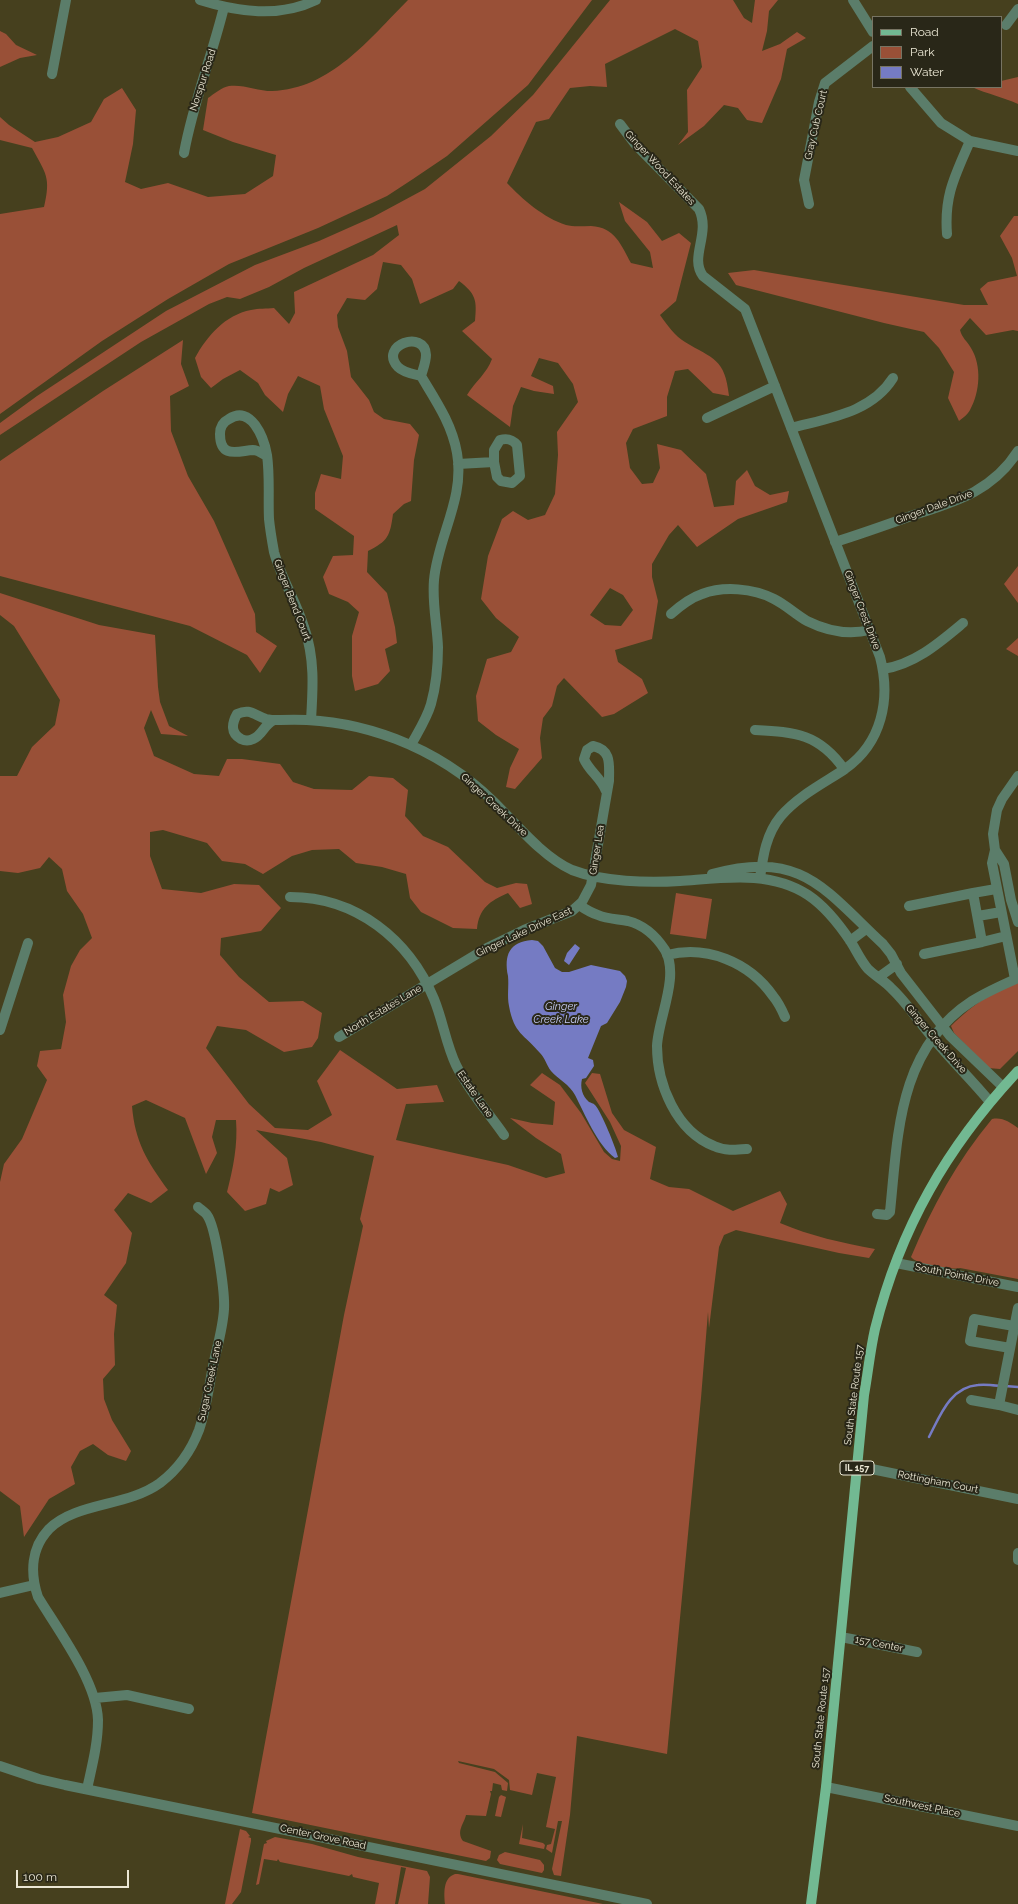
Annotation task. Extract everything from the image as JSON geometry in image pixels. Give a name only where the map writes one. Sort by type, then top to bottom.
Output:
[{"type":"main road","name":"South State Route 157","points":[[810,1901],[826,1786],[864,1395],[875,1331],[884,1295],[915,1217],[946,1160],[966,1131],[1018,1071]]},
{"type":"street","points":[[52,74],[66,0]]},
{"type":"street","points":[[200,0],[239,10],[270,11],[300,6],[316,0]]},
{"type":"street","points":[[854,0],[872,30]]},
{"type":"street","name":"Norspur Road","points":[[184,153],[196,101],[216,39],[224,7]]},
{"type":"street","points":[[1006,25],[1018,9]]},
{"type":"street","name":"Gray Cub Court","points":[[809,204],[804,180],[819,102],[825,83],[872,47]]},
{"type":"street","points":[[911,88],[941,123],[970,141],[1018,151]]},
{"type":"street","name":"Ginger Wood Estates","points":[[620,124],[635,144],[699,209],[704,224],[698,260],[700,272],[745,309]]},
{"type":"street","points":[[947,234],[945,218],[948,192],[970,141]]},
{"type":"street","name":"Ginger Crest Drive","points":[[745,309],[870,630],[883,669],[885,699],[880,724],[863,753],[844,769],[794,804],[781,816],[768,839],[760,878]]},
{"type":"street","points":[[412,745],[430,705],[435,684],[438,646],[433,606],[434,580],[439,553],[455,505],[458,464],[454,439],[449,425],[422,376]]},
{"type":"street","points":[[791,428],[863,407],[882,394],[893,378]]},
{"type":"street","points":[[707,418],[775,386]]},
{"type":"street","name":"Ginger Bend Court","points":[[267,456],[254,450],[236,453],[230,451],[224,447],[220,436],[220,429],[230,418],[241,415],[249,418],[256,426],[264,443],[267,456],[269,520],[274,551],[284,584],[304,627],[311,652],[314,685],[311,720]]},
{"type":"street","name":"Ginger Dale Drive","points":[[835,542],[964,498],[991,482],[1004,469],[1018,451]]},
{"type":"street","points":[[458,464],[494,462]]},
{"type":"street","points":[[671,614],[691,599],[701,594],[723,590],[746,591],[772,598],[807,620],[820,626],[851,633],[870,630]]},
{"type":"street","points":[[883,669],[912,660],[942,640],[963,623]]},
{"type":"street","name":"Ginger Creek Drive","points":[[274,720],[311,720],[362,728],[412,745],[453,767],[480,788],[553,860],[573,870],[593,876],[646,882],[722,877],[760,878],[783,883],[807,894],[830,913],[866,967],[893,989],[933,1038],[990,1102]]},
{"type":"street","points":[[755,730],[786,731],[809,738],[829,750],[844,769]]},
{"type":"street","points":[[877,1214],[887,1215],[890,1212],[902,1107],[916,1064],[942,1027],[970,1002],[1016,978],[996,889],[992,863],[995,850],[993,834],[997,810],[1002,799],[1018,776]]},
{"type":"street","name":"Ginger Lea","points":[[579,905],[588,894],[593,876],[606,791]]},
{"type":"street","points":[[995,850],[1004,864],[1013,889],[1011,900],[1018,922]]},
{"type":"street","name":"Ginger Creek Drive","points":[[689,880],[750,866],[785,869],[812,880],[831,895],[882,944],[897,964],[901,973],[942,1027],[1003,1087]]},
{"type":"street","points":[[909,906],[996,889]]},
{"type":"street","points":[[974,893],[982,942]]},
{"type":"street","name":"Estate Lane","points":[[290,897],[305,897],[338,906],[364,917],[379,926],[403,947],[427,983],[441,1019],[456,1066],[473,1093],[504,1135]]},
{"type":"street","points":[[978,916],[1000,907],[1011,900]]},
{"type":"street","points":[[579,905],[597,915],[627,921],[646,929],[659,942],[667,955],[669,989],[657,1045],[660,1073],[671,1104],[688,1128],[708,1144],[729,1150],[747,1149]]},
{"type":"street","name":"Ginger Lake Drive East","points":[[427,983],[498,942],[568,913],[579,905]]},
{"type":"street","points":[[850,941],[866,929]]},
{"type":"street","points":[[924,954],[1006,936]]},
{"type":"street","points":[[0,1030],[28,943]]},
{"type":"street","points":[[667,955],[679,952],[704,952],[734,962],[755,976],[766,986],[774,996],[785,1017]]},
{"type":"street","points":[[879,977],[897,964]]},
{"type":"street","name":"North Estates Lane","points":[[339,1037],[427,983]]},
{"type":"street","name":"Sugar Creek Lane","points":[[87,1789],[97,1747],[98,1718],[95,1698],[86,1676],[38,1597],[34,1585],[34,1557],[38,1546],[49,1530],[64,1518],[136,1496],[159,1483],[179,1464],[187,1453],[199,1430],[221,1328],[224,1292],[211,1226],[207,1215],[198,1207]]},
{"type":"street","name":"South Pointe Drive","points":[[896,1263],[1018,1287]]},
{"type":"street","points":[[999,1405],[1018,1308]]},
{"type":"street","points":[[1010,1348],[970,1340],[974,1319],[1014,1326]]},
{"type":"street","points":[[971,1400],[1018,1410]]},
{"type":"street","name":"Rottingham Court","points":[[857,1466],[1018,1499]]},
{"type":"street","points":[[1018,1553],[1018,1560]]},
{"type":"street","points":[[0,1592],[34,1585]]},
{"type":"street","name":"157 Center","points":[[841,1636],[917,1652]]},
{"type":"street","points":[[95,1698],[127,1695],[189,1709]]},
{"type":"street","name":"Center Grove Road","points":[[0,1766],[39,1779],[647,1904]]},
{"type":"street","name":"Southwest Place","points":[[826,1786],[1018,1826]]},
{"type":"green space","points":[[408,0],[592,0],[528,85],[447,156],[387,196],[318,228],[229,264],[168,299],[102,341],[0,414],[0,214],[44,207],[47,182],[44,170],[32,148],[0,140],[0,117],[9,125],[35,142],[58,137],[91,122],[104,99],[122,88],[136,110],[133,144],[125,182],[141,189],[168,183],[208,197],[245,194],[273,176],[276,155],[233,142],[203,130],[208,98],[221,89],[229,86],[240,86],[272,91],[293,88],[313,81],[331,72],[348,59]]},
{"type":"green space","points":[[610,0],[733,0],[744,18],[752,23],[755,0],[778,0],[769,11],[767,31],[762,51],[780,44],[797,32],[806,38],[787,49],[781,79],[762,123],[747,120],[738,108],[724,105],[704,126],[678,145],[688,132],[687,90],[702,67],[698,41],[675,29],[605,64],[607,87],[590,86],[570,88],[549,119],[536,122],[507,183],[534,207],[558,222],[569,226],[599,227],[612,233],[631,263],[653,268],[650,252],[625,221],[619,202],[647,222],[662,241],[679,233],[691,243],[676,301],[660,315],[671,330],[681,340],[716,361],[724,374],[729,396],[713,393],[688,369],[675,371],[667,397],[667,416],[633,429],[626,443],[630,468],[642,484],[653,483],[660,468],[657,444],[681,450],[706,474],[714,507],[734,505],[736,481],[747,470],[755,486],[770,495],[789,491],[787,502],[738,519],[697,547],[678,525],[669,535],[652,564],[652,577],[658,601],[652,639],[615,650],[618,662],[642,679],[648,693],[614,714],[602,717],[564,678],[557,686],[552,706],[543,718],[540,738],[542,758],[515,789],[506,787],[510,768],[519,749],[496,735],[478,721],[476,696],[487,659],[511,652],[519,637],[496,618],[481,599],[488,556],[502,519],[513,511],[528,520],[545,515],[555,494],[558,455],[557,432],[578,402],[573,384],[558,363],[539,358],[531,376],[553,386],[554,394],[534,391],[521,387],[513,406],[510,427],[467,395],[487,369],[492,359],[462,331],[475,321],[476,308],[472,294],[459,281],[453,289],[420,304],[412,279],[401,265],[383,262],[377,289],[365,300],[347,298],[337,315],[338,327],[347,351],[351,377],[369,400],[374,412],[384,419],[410,424],[419,435],[414,460],[411,501],[404,504],[393,514],[391,528],[384,541],[368,551],[367,572],[387,593],[395,627],[397,643],[385,649],[390,671],[378,684],[355,691],[352,676],[352,636],[359,612],[348,602],[329,594],[323,577],[333,556],[353,555],[354,536],[315,509],[315,493],[321,474],[341,479],[343,456],[324,409],[320,386],[298,376],[288,394],[283,412],[265,395],[258,383],[240,370],[223,379],[211,388],[201,377],[195,358],[211,334],[225,322],[242,313],[254,309],[274,308],[289,324],[295,313],[294,292],[373,255],[399,235],[397,225],[304,268],[269,287],[240,299],[227,297],[209,304],[141,342],[0,435],[0,423],[37,396],[166,311],[255,265],[319,241],[373,217],[425,189],[491,136],[533,95]],"holes":[[[610,588],[623,595],[633,610],[621,626],[605,625],[590,615]]]},
{"type":"green space","points":[[0,31],[6,34],[16,45],[37,55],[20,58],[0,67]]},
{"type":"green space","points":[[1018,77],[1018,104],[974,88],[1002,88],[1002,81]]},
{"type":"green space","points":[[1014,216],[1018,216],[1018,331],[1013,330],[986,335],[970,318],[960,330],[975,355],[978,371],[978,387],[970,410],[959,421],[948,398],[954,372],[939,348],[924,332],[736,285],[728,273],[754,270],[964,305],[988,305],[980,289],[988,282],[1017,276],[1012,258],[1000,236]]},
{"type":"green space","points":[[183,340],[181,364],[189,386],[170,396],[171,431],[188,476],[214,521],[255,614],[256,632],[277,646],[260,673],[247,655],[190,626],[0,576],[0,461],[103,391]]},
{"type":"green space","points":[[1018,566],[1018,603],[1004,584]]},
{"type":"green space","points":[[0,593],[99,625],[155,635],[160,702],[169,726],[188,736],[161,734],[151,710],[144,728],[154,756],[194,774],[219,776],[227,759],[242,759],[280,764],[293,782],[314,789],[352,790],[369,776],[393,778],[408,790],[405,816],[423,836],[448,847],[485,882],[497,888],[516,883],[527,884],[532,904],[520,908],[508,893],[486,906],[480,916],[477,929],[453,928],[421,912],[410,898],[406,874],[382,867],[356,863],[339,849],[312,850],[292,856],[263,874],[245,864],[222,861],[207,843],[163,830],[150,832],[150,856],[162,889],[201,893],[234,884],[259,885],[281,908],[261,931],[221,938],[220,955],[239,977],[269,1002],[303,1001],[322,1013],[318,1038],[312,1047],[284,1052],[246,1030],[217,1026],[206,1048],[249,1104],[275,1128],[308,1130],[332,1115],[317,1081],[340,1050],[397,1089],[437,1085],[444,1102],[406,1104],[396,1140],[508,1165],[546,1178],[565,1173],[561,1154],[536,1138],[510,1118],[532,1123],[553,1125],[555,1102],[530,1085],[542,1073],[560,1085],[581,1113],[604,1152],[612,1159],[620,1161],[621,1146],[610,1122],[585,1083],[592,1073],[600,1074],[612,1113],[624,1130],[656,1147],[650,1179],[669,1187],[689,1189],[733,1211],[780,1191],[787,1204],[780,1223],[791,1228],[839,1242],[875,1249],[869,1258],[839,1253],[736,1230],[724,1235],[719,1247],[709,1328],[708,1312],[667,1754],[577,1736],[570,1815],[561,1876],[554,1875],[552,1869],[562,1821],[558,1821],[552,1853],[546,1849],[547,1845],[551,1844],[555,1829],[546,1827],[556,1777],[537,1773],[532,1795],[510,1790],[509,1780],[494,1769],[458,1761],[459,1763],[495,1772],[508,1783],[507,1791],[502,1790],[501,1785],[493,1783],[492,1791],[490,1791],[491,1794],[486,1816],[466,1815],[460,1831],[463,1841],[491,1851],[490,1858],[486,1861],[252,1813],[344,1315],[363,1226],[360,1219],[374,1156],[321,1142],[256,1130],[287,1158],[293,1185],[279,1192],[270,1188],[266,1204],[245,1211],[227,1192],[234,1157],[236,1120],[216,1120],[212,1137],[217,1153],[206,1174],[185,1118],[146,1100],[132,1106],[136,1130],[143,1151],[168,1190],[151,1203],[128,1193],[114,1210],[132,1233],[126,1263],[104,1295],[117,1305],[114,1334],[115,1365],[103,1379],[104,1399],[112,1420],[131,1451],[126,1461],[108,1455],[93,1444],[80,1451],[71,1467],[75,1484],[49,1499],[24,1537],[20,1506],[0,1491],[0,1182],[4,1164],[22,1139],[47,1080],[37,1066],[40,1051],[61,1049],[66,1022],[63,995],[71,966],[80,950],[92,938],[83,914],[67,891],[62,869],[49,857],[40,868],[18,873],[0,871],[0,776],[17,776],[32,747],[55,725],[60,700],[14,626],[0,615]]},
{"type":"green space","points":[[1018,638],[1018,656],[1006,649]]},
{"type":"green space","points":[[676,893],[712,899],[706,939],[670,934]]},
{"type":"green space","points":[[1018,982],[1018,1051],[1000,1069],[988,1068],[954,1033],[951,1026],[967,1011],[982,1000]]},
{"type":"green space","points":[[992,1119],[1003,1119],[1018,1128],[1018,1279],[960,1268],[927,1265],[914,1260],[911,1257],[946,1185],[979,1135]]},
{"type":"green space","points":[[501,1795],[506,1797],[501,1817],[495,1816],[499,1797]]},
{"type":"green space","points":[[523,1824],[522,1838],[543,1843],[545,1845],[544,1849],[519,1844]]},
{"type":"green space","points":[[240,1829],[246,1831],[250,1836],[248,1837],[251,1838],[241,1892],[232,1904],[225,1904]]},
{"type":"green space","points":[[275,1837],[312,1844],[358,1857],[427,1871],[430,1877],[428,1904],[398,1904],[406,1868],[401,1867],[395,1904],[375,1904],[379,1883],[353,1877],[352,1874],[349,1876],[280,1862],[278,1859],[277,1861],[264,1859],[259,1884],[256,1885],[264,1844],[267,1843],[266,1841]]},
{"type":"green space","points":[[505,1852],[540,1860],[544,1865],[544,1870],[542,1873],[500,1864],[497,1860],[499,1855]]},
{"type":"green space","points":[[455,1874],[603,1904],[445,1904],[446,1882]]},
{"type":"water","name":"Ginger Creek Lake","points":[[524,941],[538,941],[543,946],[555,968],[562,972],[569,972],[591,965],[620,971],[625,976],[627,981],[620,1002],[607,1023],[601,1026],[588,1058],[593,1060],[594,1066],[586,1078],[582,1079],[581,1085],[585,1097],[589,1102],[595,1105],[601,1114],[618,1157],[615,1158],[603,1145],[592,1129],[573,1091],[551,1071],[542,1055],[520,1033],[511,1015],[508,1002],[508,956],[513,947]]},
{"type":"water","points":[[575,944],[580,948],[569,965],[564,961],[567,953]]},
{"type":"waterway","points":[[929,1437],[947,1404],[960,1391],[968,1387],[978,1385],[1000,1386]]},
{"type":"waterway","points":[[1005,1386],[1018,1387]]}]
